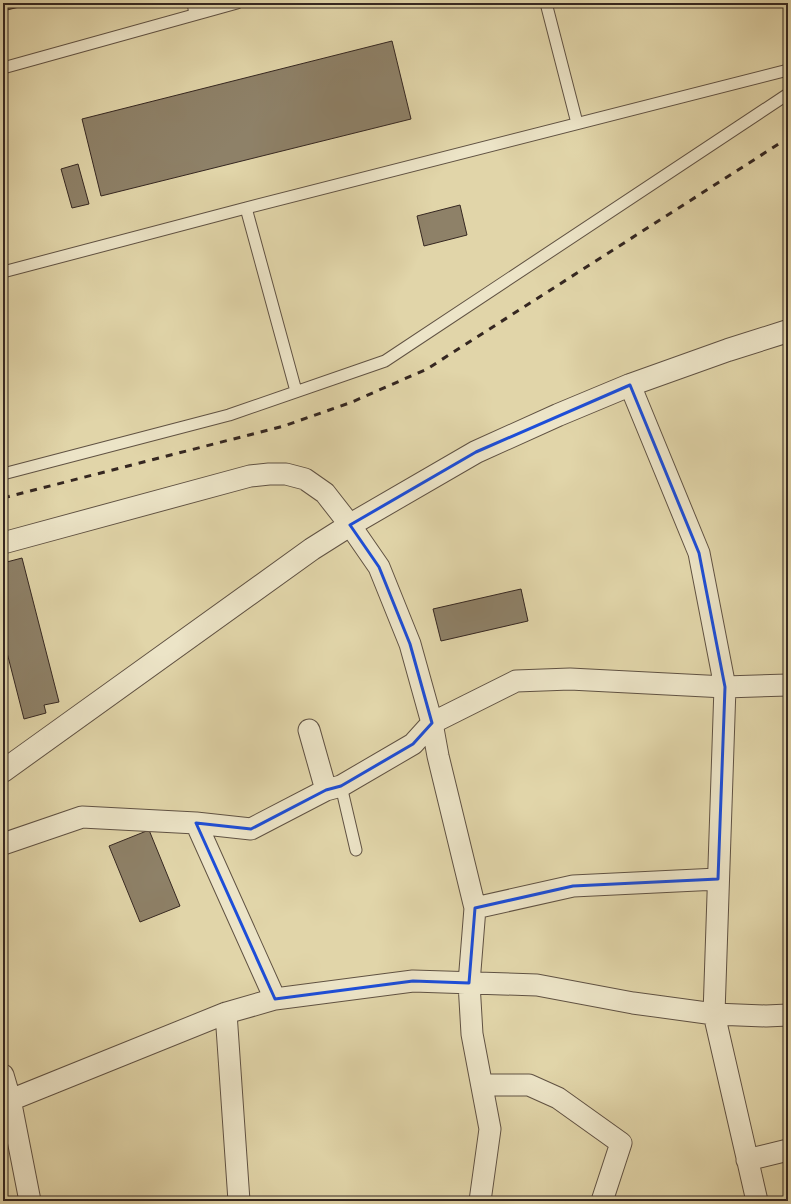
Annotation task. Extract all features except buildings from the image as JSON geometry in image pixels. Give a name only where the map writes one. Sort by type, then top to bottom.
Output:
[{"type":"street","points":[[3,771],[312,549],[350,525],[476,452],[558,415],[630,385],[728,350],[788,331]]},
{"type":"street","points":[[630,385],[699,553],[726,687],[714,1014],[758,1201]]},
{"type":"street","points":[[3,543],[250,476],[269,474],[286,474],[305,479],[324,493],[350,525],[379,567],[410,644],[432,723],[438,756],[475,908],[469,982],[472,1034],[490,1129],[480,1201]]},
{"type":"street","points":[[3,844],[82,817],[196,823],[251,829],[334,788],[413,744],[432,723],[516,681],[570,679],[726,687],[788,685]]},
{"type":"street","points":[[309,730],[334,788]]},
{"type":"street","points":[[196,823],[275,999]]},
{"type":"street","points":[[475,908],[573,886],[718,879]]},
{"type":"street","points":[[7,1101],[226,1013],[275,999],[413,980],[537,985],[633,1002],[714,1014],[766,1016],[788,1015]]},
{"type":"street","points":[[226,1013],[239,1201]]},
{"type":"street","points":[[3,1075],[7,1101],[30,1201]]},
{"type":"street","points":[[482,1085],[529,1085],[558,1098],[620,1143],[602,1201]]},
{"type":"street","points":[[748,1160],[788,1150]]},
{"type":"lane","points":[[193,3],[195,14]]},
{"type":"lane","points":[[3,68],[237,3]]},
{"type":"lane","points":[[546,3],[577,123]]},
{"type":"lane","points":[[3,272],[246,208],[788,70]]},
{"type":"lane","points":[[3,474],[230,415],[296,391],[385,362],[788,94]]},
{"type":"lane","points":[[246,208],[296,391]]},
{"type":"lane","points":[[334,788],[356,850]]},
{"type":"highlighted area","points":[[630,385],[699,553],[725,687],[718,879],[573,886],[475,908],[469,983],[413,981],[275,999],[196,823],[251,829],[326,790],[341,786],[413,744],[432,723],[410,644],[379,567],[350,525],[476,452]]},
{"type":"railway","points":[[3,498],[284,426],[352,402],[427,369],[788,138]]}]
